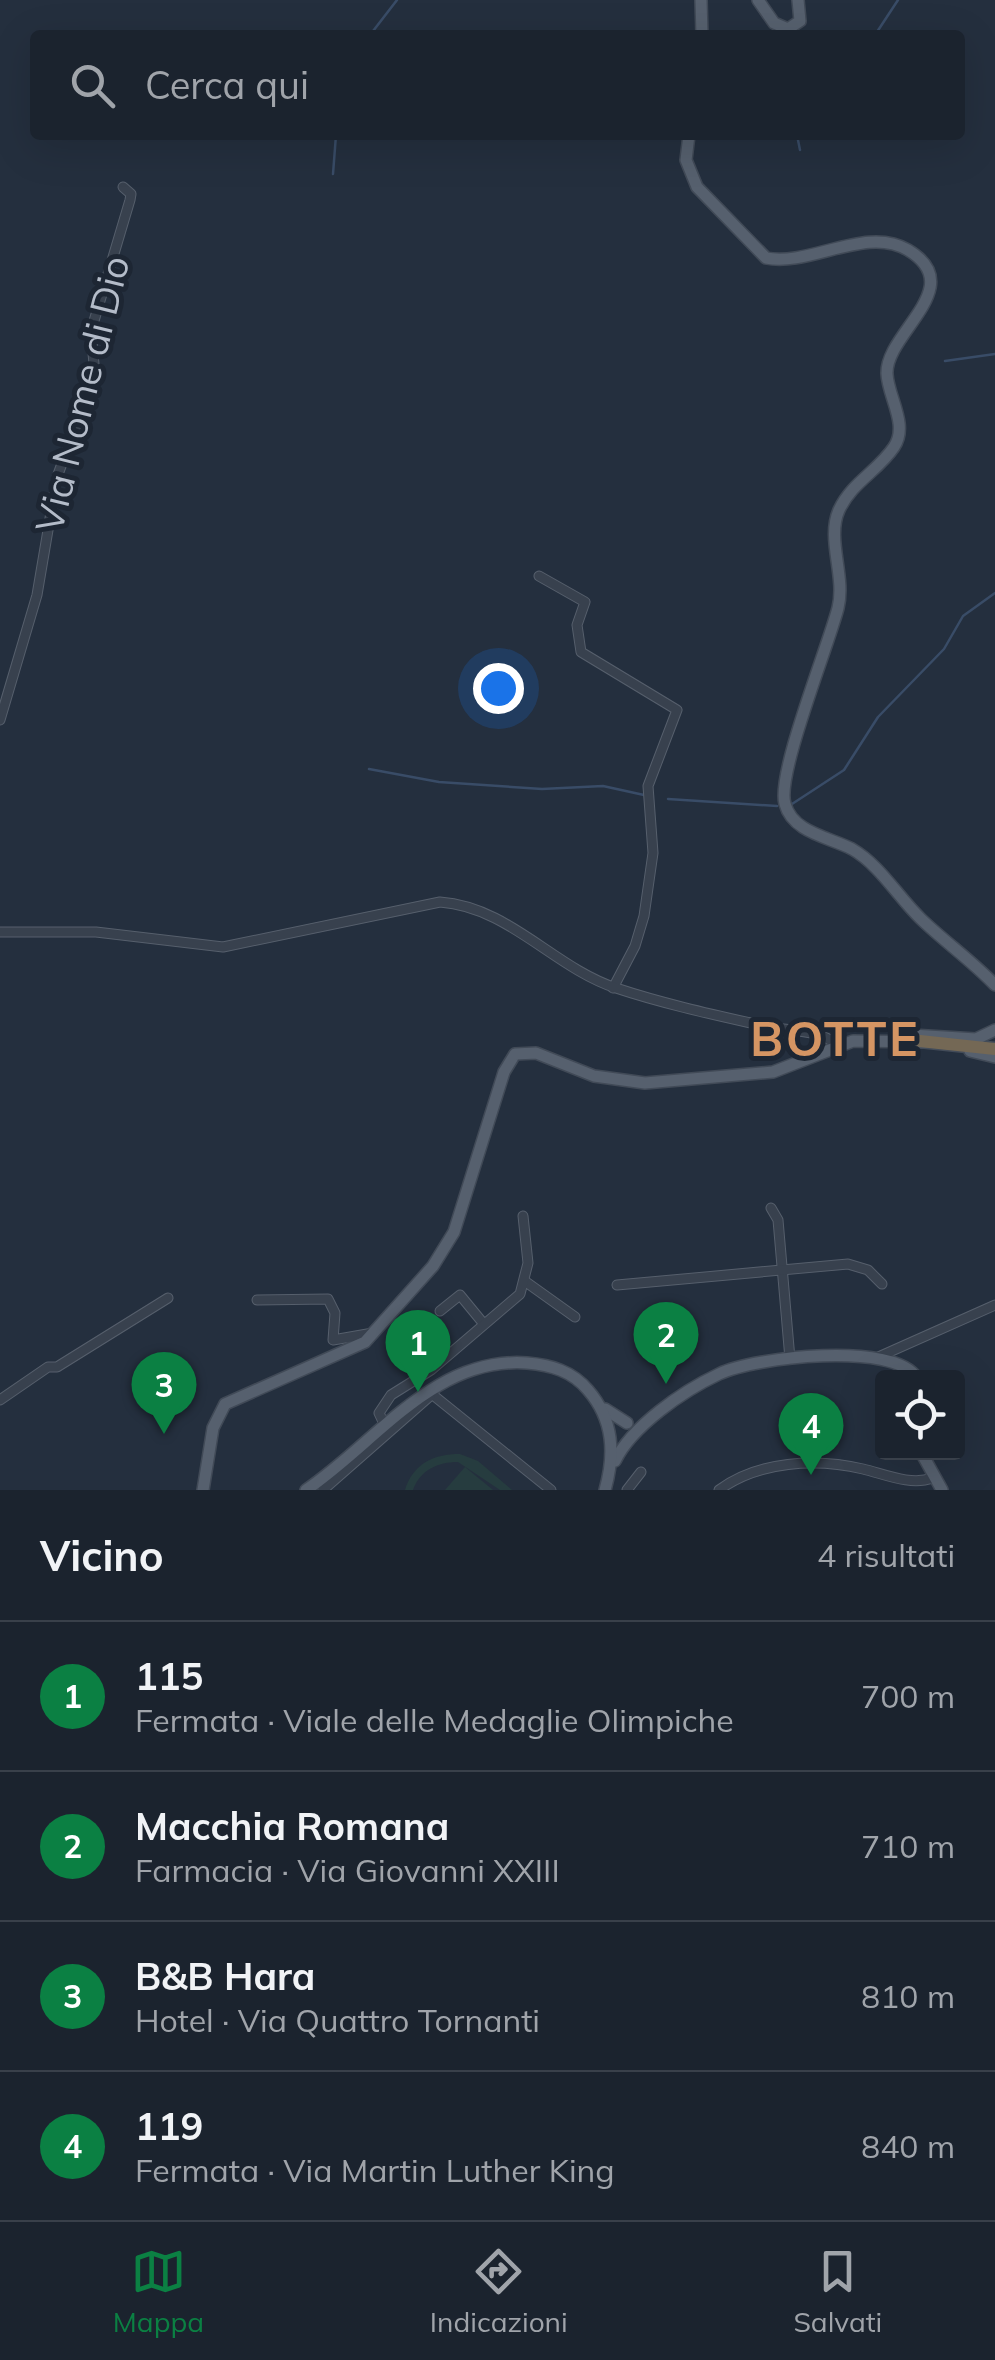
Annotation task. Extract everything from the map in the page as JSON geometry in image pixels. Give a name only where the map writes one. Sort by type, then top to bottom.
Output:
[{"type":"highway","points":[[920,1040],[995,1053]]},
{"type":"main road","points":[[701,0],[702,30]]},
{"type":"main road","points":[[758,0],[778,26],[788,29],[800,20],[798,0]]},
{"type":"main road","points":[[688,140],[686,160],[697,186],[766,258],[802,258],[882,244],[908,250],[927,273],[930,290],[924,309],[897,342],[886,370],[898,435],[894,448],[854,485],[838,513],[839,604],[790,761],[783,800],[793,820],[853,850],[920,918],[995,985]]},
{"type":"main road","points":[[981,970],[995,976]]},
{"type":"main road","points":[[205,1490],[213,1428],[225,1404],[324,1362],[373,1333],[433,1266],[454,1232],[504,1072],[514,1054],[536,1053],[594,1076],[645,1082],[773,1072],[836,1045],[926,1034],[976,1038],[995,1030]]},
{"type":"main road","points":[[894,1038],[920,1040]]},
{"type":"main road","points":[[621,1432],[650,1419],[720,1373],[790,1360],[876,1358],[909,1370]]},
{"type":"main road","points":[[306,1490],[430,1393],[480,1368],[541,1364],[578,1379],[621,1432]]},
{"type":"main road","points":[[605,1490],[621,1432]]},
{"type":"main road","points":[[924,1460],[942,1490]]},
{"type":"street","name":"Via Nome di Dio","points":[[0,720],[37,595],[57,477],[95,374],[91,331],[130,200],[131,194],[123,187]]},
{"type":"street","points":[[539,576],[585,602],[577,625],[581,652],[677,710],[648,786],[653,852],[644,916],[636,946],[613,988]]},
{"type":"street","points":[[0,932],[96,932],[222,947],[440,902],[465,904],[511,926],[587,976],[613,988],[761,1026],[819,1035],[836,1045]]},
{"type":"street","points":[[772,1208],[778,1220],[790,1360]]},
{"type":"street","points":[[384,1426],[381,1406],[431,1370],[483,1323],[505,1310],[526,1282],[524,1216]]},
{"type":"street","points":[[617,1286],[848,1264],[868,1270],[882,1284]]},
{"type":"street","points":[[526,1282],[575,1317]]},
{"type":"street","points":[[440,1311],[460,1294],[483,1323]]},
{"type":"street","points":[[0,1400],[48,1367],[57,1367],[148,1315],[168,1298]]},
{"type":"street","points":[[258,1300],[328,1299],[335,1313],[330,1336],[333,1340],[373,1333]]},
{"type":"street","points":[[876,1358],[995,1305]]},
{"type":"street","points":[[324,1490],[430,1393],[550,1490]]},
{"type":"street","points":[[718,1490],[745,1473],[795,1464],[840,1464],[917,1482],[932,1478]]},
{"type":"street","points":[[627,1490],[641,1472]]},
{"type":"green space","points":[[460,1454],[478,1461],[512,1490],[500,1490],[458,1462],[431,1468],[413,1490],[405,1490],[413,1473],[425,1462]]},
{"type":"green space","points":[[465,1467],[493,1490],[445,1490]]},
{"type":"waterway","points":[[374,30],[397,0]]},
{"type":"waterway","points":[[878,30],[898,0]]},
{"type":"waterway","points":[[333,174],[336,140]]},
{"type":"waterway","points":[[798,140],[800,150]]},
{"type":"waterway","points":[[945,361],[995,354]]},
{"type":"waterway","points":[[792,804],[844,770],[878,717],[944,649],[963,616],[995,593]]},
{"type":"waterway","points":[[369,769],[439,782],[542,789],[603,786],[644,795]]},
{"type":"waterway","points":[[668,799],[777,806]]},
{"type":"place","name":"Macchia Romana","points":[[666,1384]]},
{"type":"place","name":"115","points":[[418,1392]]},
{"type":"place","name":"B&B Hara","points":[[164,1434]]},
{"type":"place","name":"119","points":[[811,1475]]},
{"type":"district","name":"BOTTE","points":[[835,1038]]}]
